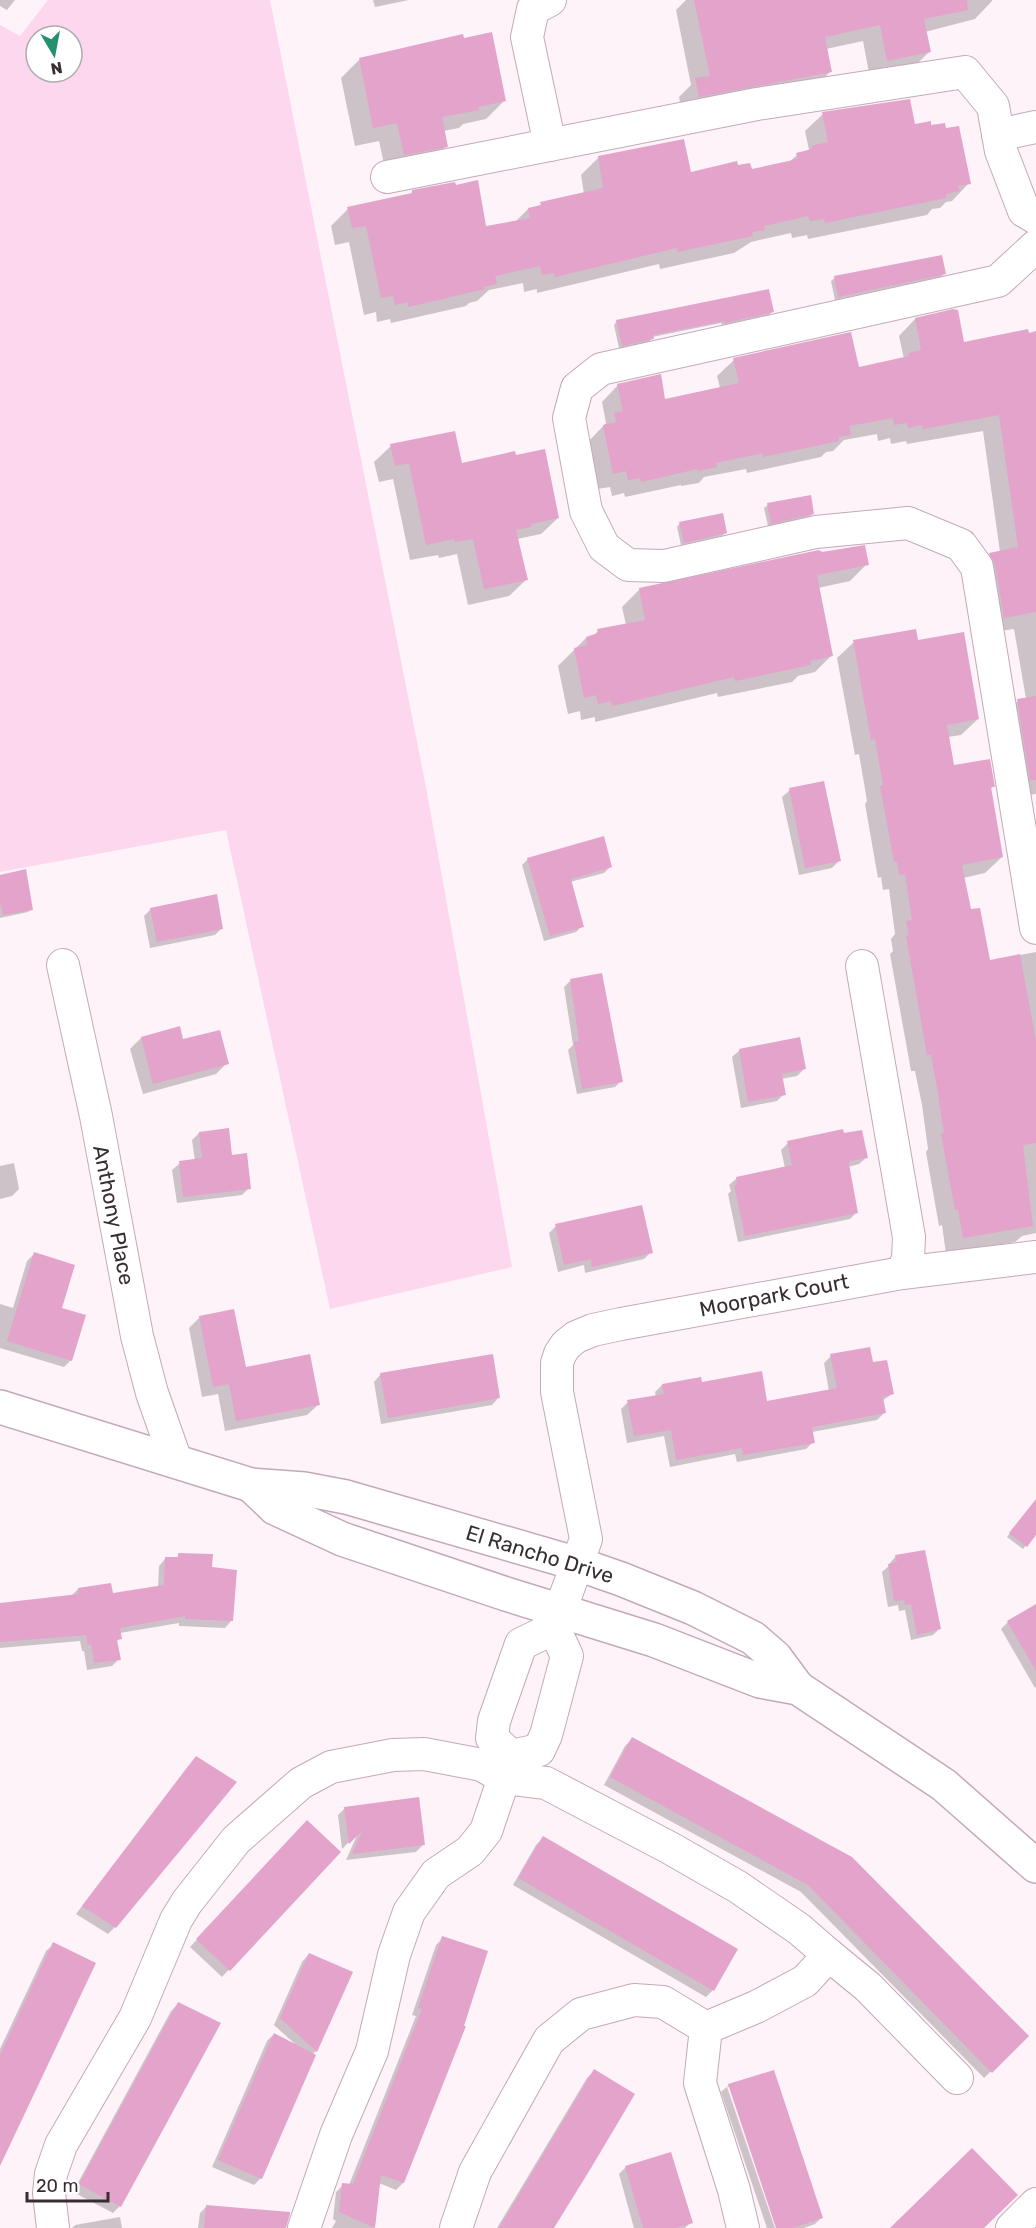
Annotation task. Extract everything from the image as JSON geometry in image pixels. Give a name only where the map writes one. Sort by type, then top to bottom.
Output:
[{"type":"main road","name":"El Rancho Drive","points":[[0,1407],[250,1485],[304,1489],[346,1497],[578,1564],[666,1596],[723,1621],[753,1638],[775,1657],[798,1688],[944,1785],[1036,1866]]},
{"type":"main road","name":"El Rancho Drive","points":[[250,1485],[275,1508],[342,1539],[557,1619],[654,1640],[760,1681],[798,1688]]},
{"type":"street","points":[[550,0],[533,9],[527,37],[550,145]]},
{"type":"street","points":[[387,177],[758,104],[965,72],[993,106],[1001,151],[1024,211],[1036,218]]},
{"type":"street","points":[[998,135],[1036,127]]},
{"type":"street","points":[[1036,246],[998,281],[601,369],[578,388],[568,418],[586,511],[604,547],[628,565],[664,566],[816,532],[908,523],[961,545],[977,567],[1036,928]]},
{"type":"street","name":"Anthony Place","points":[[63,965],[96,1116],[137,1336],[152,1393],[176,1461]]},
{"type":"street","points":[[862,966],[909,1237],[908,1260],[902,1273]]},
{"type":"street","name":"Moorpark Court","points":[[557,1619],[586,1539],[557,1392],[557,1363],[560,1354],[576,1337],[593,1330],[621,1324],[902,1273],[1036,1257]]},
{"type":"street","points":[[304,2228],[336,2135],[372,2050],[394,1955],[409,1912],[436,1874],[470,1851],[486,1832],[508,1767],[539,1750],[546,1735],[567,1656],[557,1619],[521,1644],[494,1721],[492,1738],[508,1767]]},
{"type":"street","points":[[506,1690],[555,1702]]},
{"type":"street","points":[[53,2228],[50,2183],[61,2145],[135,2018],[176,1920],[187,1902],[236,1840],[301,1783],[331,1767],[393,1755],[424,1754],[482,1765],[508,1767],[546,1783],[670,1848],[738,1887],[799,1929],[868,1987],[957,2078]]},
{"type":"street","points":[[706,2028],[756,2007],[805,1981],[829,1955]]},
{"type":"street","points":[[456,2228],[481,2162],[549,2040],[581,2014],[634,2000],[663,2002],[706,2028]]},
{"type":"street","points":[[706,2028],[700,2083],[734,2190],[743,2228]]},
{"type":"street","points":[[1012,2228],[1036,2204]]},
{"type":"shaded area","points":[[48,0],[270,0],[426,787],[512,1267],[330,1309],[226,830],[0,872],[0,25],[20,36],[24,31],[24,84],[84,84],[84,24],[29,24]]},
{"type":"building","points":[[694,0],[967,0],[968,10],[924,19],[931,52],[887,61],[880,25],[825,37],[832,72],[699,97],[695,78],[710,76]]},
{"type":"building","points":[[492,32],[506,101],[478,107],[479,110],[442,117],[448,147],[404,155],[397,123],[373,128],[359,58],[463,34],[464,38]]},
{"type":"building","points":[[910,99],[915,124],[931,121],[931,125],[945,123],[946,128],[959,126],[971,184],[958,186],[960,191],[946,194],[946,198],[825,223],[824,219],[810,221],[808,216],[764,226],[765,230],[752,232],[753,236],[677,252],[677,248],[555,277],[554,273],[542,275],[540,266],[495,276],[497,284],[484,287],[485,289],[408,307],[408,302],[395,305],[393,296],[381,298],[366,226],[352,228],[347,207],[412,193],[412,190],[478,180],[486,226],[530,218],[528,208],[541,205],[540,202],[603,188],[598,156],[684,139],[691,172],[737,161],[738,165],[750,163],[752,169],[798,159],[796,153],[828,142],[822,112]]},
{"type":"building","points":[[942,255],[946,274],[838,297],[834,276]]},
{"type":"building","points":[[769,289],[774,312],[653,335],[654,339],[622,346],[616,320]]},
{"type":"building","points":[[953,309],[958,310],[964,342],[1028,329],[1029,333],[1036,331],[1036,612],[1004,618],[995,564],[989,553],[1018,547],[999,415],[923,429],[922,425],[908,428],[907,423],[894,425],[893,418],[849,426],[851,435],[839,437],[839,441],[763,457],[763,453],[716,463],[717,467],[698,471],[697,469],[641,482],[640,478],[628,480],[626,471],[613,474],[603,425],[616,422],[614,413],[623,411],[617,384],[661,374],[665,399],[739,383],[733,358],[851,332],[859,367],[909,356],[908,353],[921,350],[915,318]]},
{"type":"building","points":[[455,431],[462,463],[515,451],[516,455],[545,449],[559,518],[516,530],[528,580],[484,589],[473,539],[455,542],[454,539],[426,545],[409,463],[395,466],[390,444]]},
{"type":"building","points":[[811,495],[814,514],[771,524],[767,503]]},
{"type":"building","points":[[723,513],[727,533],[684,543],[679,522]]},
{"type":"building","points":[[865,545],[869,565],[817,575],[833,656],[810,661],[811,665],[735,681],[734,677],[612,706],[611,701],[598,704],[596,695],[584,698],[574,648],[587,645],[586,637],[598,633],[597,629],[645,620],[639,588],[819,550],[822,552]]},
{"type":"building","points":[[916,629],[918,640],[964,632],[979,719],[947,725],[954,765],[990,759],[995,787],[991,787],[1003,857],[962,865],[971,909],[980,908],[990,960],[1020,954],[1036,1041],[1036,1143],[1023,1145],[1033,1226],[963,1238],[958,1210],[955,1210],[941,1134],[944,1133],[937,1088],[931,1055],[927,1055],[906,936],[909,935],[906,921],[912,920],[905,874],[899,875],[897,862],[894,862],[880,786],[883,785],[875,739],[871,740],[853,640]]},
{"type":"building","points":[[1036,696],[1036,780],[1030,781],[1017,699]]},
{"type":"building","points":[[824,781],[841,861],[805,868],[789,788]]},
{"type":"building","points":[[604,836],[612,867],[571,879],[584,927],[550,936],[527,858]]},
{"type":"building","points":[[26,869],[33,910],[3,915],[0,902],[0,875]]},
{"type":"building","points":[[217,894],[223,929],[157,942],[150,908]]},
{"type":"building","points":[[602,973],[623,1082],[582,1089],[574,1042],[579,1041],[570,979]]},
{"type":"building","points":[[180,1026],[183,1039],[220,1030],[229,1064],[153,1084],[141,1037]]},
{"type":"building","points":[[800,1037],[806,1069],[782,1074],[786,1095],[748,1102],[739,1049]]},
{"type":"building","points":[[229,1128],[232,1155],[247,1153],[251,1189],[183,1197],[179,1161],[202,1158],[199,1132]]},
{"type":"building","points":[[843,1129],[844,1133],[862,1130],[868,1158],[850,1161],[849,1164],[858,1213],[745,1236],[734,1185],[737,1185],[736,1177],[792,1165],[787,1141]]},
{"type":"building","points":[[642,1205],[653,1253],[592,1267],[591,1259],[564,1265],[555,1224]]},
{"type":"building","points":[[34,1252],[75,1265],[62,1308],[86,1315],[72,1361],[7,1341]]},
{"type":"building","points":[[234,1309],[246,1367],[310,1354],[320,1405],[236,1421],[229,1384],[213,1387],[199,1316]]},
{"type":"building","points":[[870,1347],[873,1362],[887,1360],[894,1394],[883,1397],[886,1413],[812,1427],[815,1443],[743,1455],[742,1448],[676,1460],[671,1430],[634,1436],[627,1400],[664,1394],[662,1384],[701,1377],[702,1382],[762,1371],[767,1401],[837,1388],[830,1354]]},
{"type":"building","points":[[493,1354],[500,1398],[388,1418],[380,1373]]},
{"type":"building","points":[[1036,1499],[1036,1535],[1027,1547],[1009,1533]]},
{"type":"building","points":[[925,1550],[941,1629],[917,1635],[911,1604],[905,1605],[904,1600],[894,1601],[888,1564],[897,1562],[895,1555]]},
{"type":"building","points":[[178,1553],[213,1554],[212,1567],[237,1570],[233,1621],[185,1619],[185,1616],[120,1628],[122,1639],[117,1640],[121,1660],[94,1663],[91,1644],[88,1645],[86,1635],[0,1642],[0,1603],[79,1594],[78,1588],[111,1583],[113,1593],[164,1585],[165,1557],[178,1557]]},
{"type":"building","points":[[1036,1604],[1036,1671],[1007,1621]]},
{"type":"building","points":[[632,1737],[852,1857],[1029,2036],[992,2073],[808,1885],[610,1777]]},
{"type":"building","points":[[196,1756],[237,1782],[116,1928],[82,1906]]},
{"type":"building","points":[[419,1797],[425,1845],[352,1854],[362,1831],[349,1844],[344,1807]]},
{"type":"building","points":[[307,1820],[341,1852],[230,1971],[196,1939]]},
{"type":"building","points":[[543,1836],[738,1949],[714,1991],[518,1878]]},
{"type":"building","points":[[442,1936],[488,1951],[464,2026],[466,2026],[404,2183],[381,2175],[375,2228],[339,2212],[342,2183],[353,2184],[422,2009],[418,2008]]},
{"type":"building","points":[[53,1942],[96,1963],[0,2166],[0,2055]]},
{"type":"building","points":[[309,1953],[353,1972],[317,2052],[280,2018]]},
{"type":"building","points":[[178,2002],[221,2023],[121,2207],[79,2184]]},
{"type":"building","points":[[274,2033],[316,2055],[262,2179],[218,2160]]},
{"type":"building","points":[[594,2069],[635,2094],[591,2168],[554,2228],[499,2228]]},
{"type":"building","points":[[774,2070],[823,2218],[793,2228],[776,2228],[728,2084]]},
{"type":"building","points":[[972,2148],[1018,2195],[984,2228],[890,2228]]},
{"type":"building","points":[[671,2152],[693,2223],[676,2228],[643,2228],[625,2166]]},
{"type":"building","points":[[206,2205],[290,2212],[290,2214],[286,2228],[204,2228]]}]
